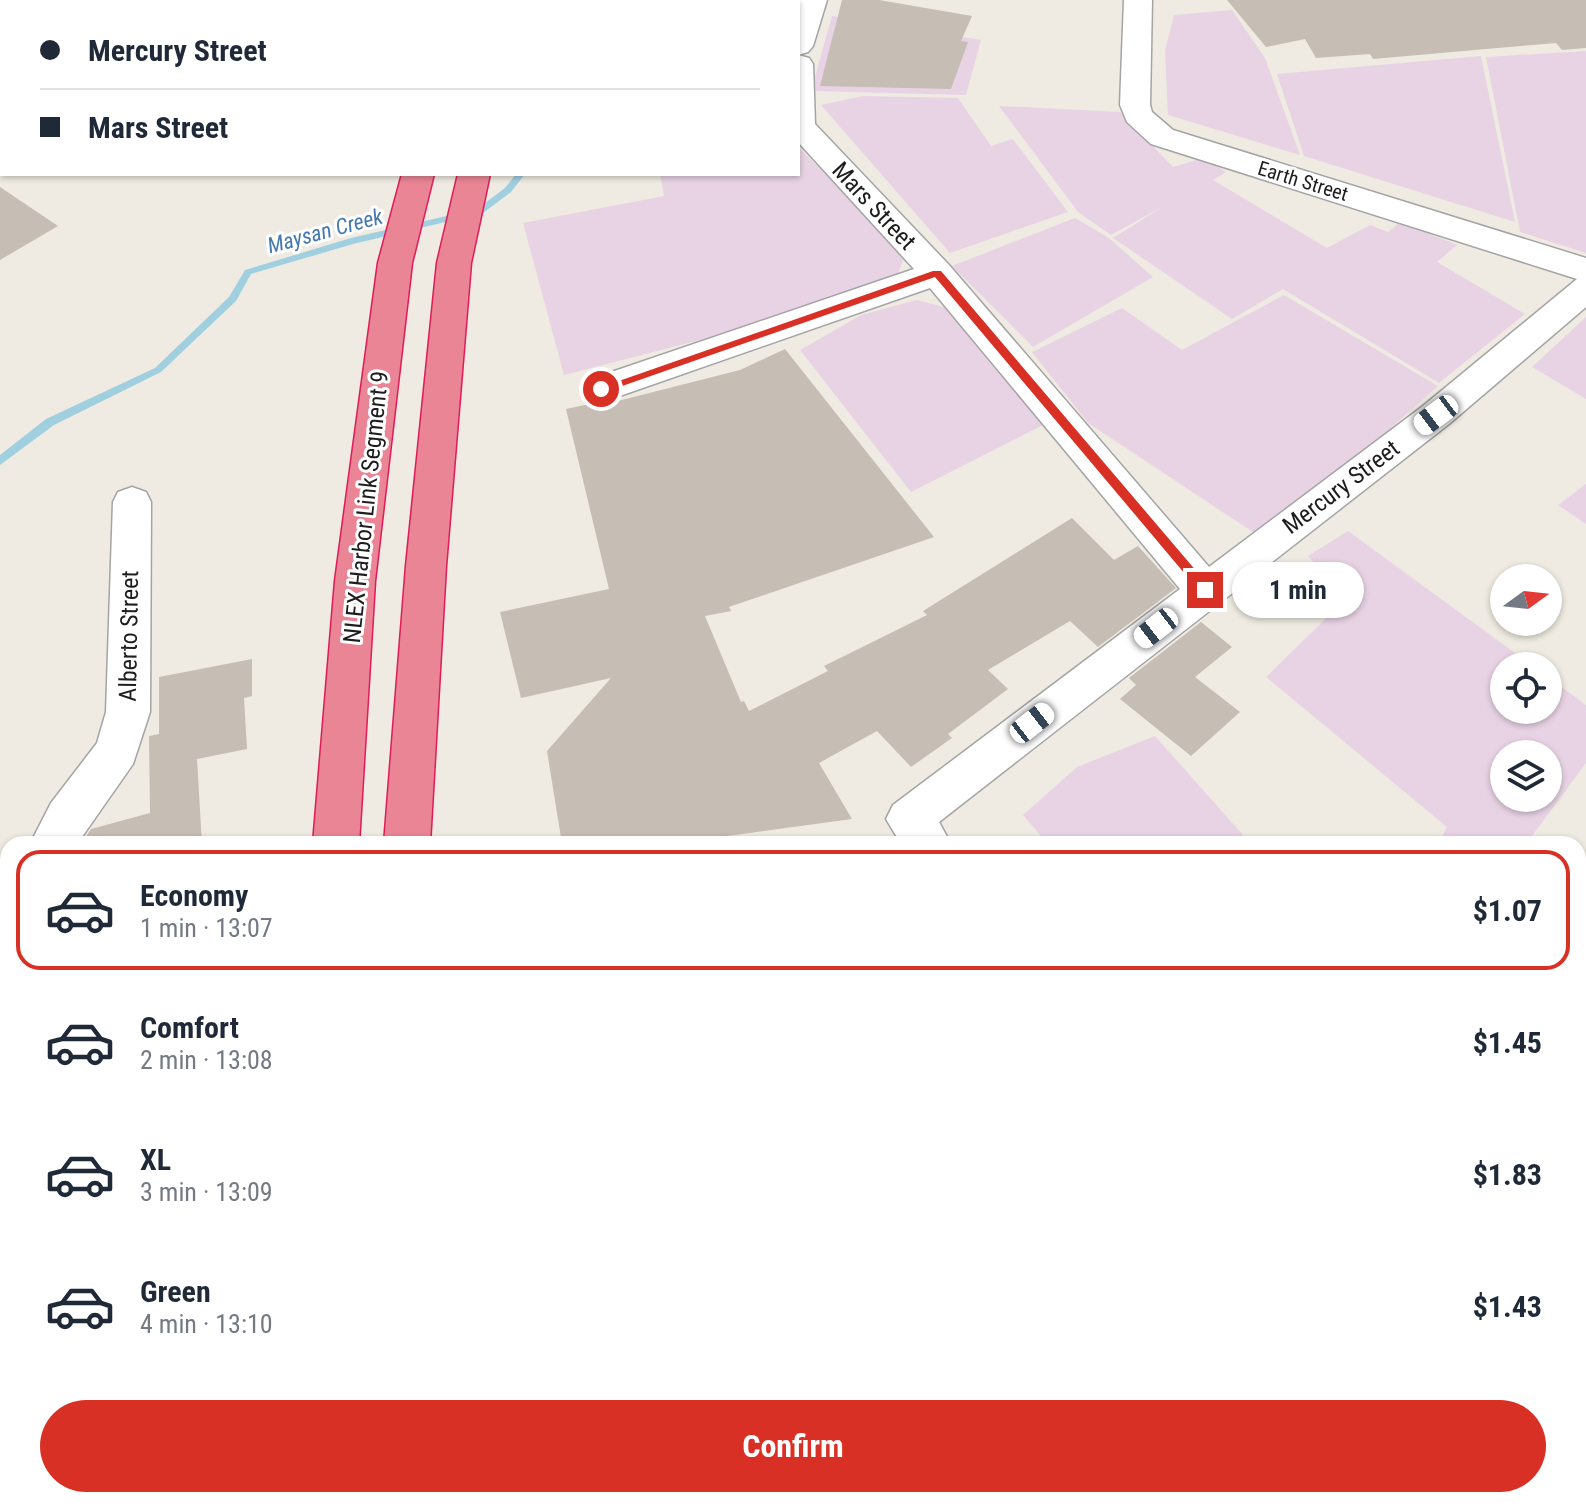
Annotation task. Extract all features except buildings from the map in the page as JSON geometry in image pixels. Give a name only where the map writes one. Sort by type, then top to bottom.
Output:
[{"type":"highway","name":"NLEX Harbor Link Segment 9","points":[[337,836],[355,581],[395,263],[417,176]]},
{"type":"highway","points":[[408,836],[426,566],[452,279],[474,176]]},
{"type":"street","points":[[800,40],[813,0]]},
{"type":"street","name":"Earth Street","points":[[1138,0],[1135,105],[1145,124],[1162,137],[1586,270]]},
{"type":"street","name":"Mars Street","points":[[800,126],[937,273],[1205,590]]},
{"type":"street","points":[[601,389],[937,273]]},
{"type":"street","name":"Mercury Street","points":[[922,836],[909,819],[1436,415],[1586,288]]},
{"type":"street","name":"Alberto Street","points":[[57,836],[67,817],[117,751],[128,712],[132,502]]},
{"type":"shaded area","points":[[1232,10],[1265,58],[1300,155],[1168,115],[1165,51],[1174,15]]},
{"type":"shaded area","points":[[832,16],[981,40],[966,95],[811,91]]},
{"type":"shaded area","points":[[1586,51],[1586,253],[1520,232],[1486,57]]},
{"type":"shaded area","points":[[1481,56],[1515,222],[1304,156],[1277,74]]},
{"type":"shaded area","points":[[863,96],[958,98],[991,146],[1013,139],[1068,212],[950,253],[821,105]]},
{"type":"shaded area","points":[[999,106],[1120,112],[1173,167],[1203,158],[1226,172],[1213,180],[1327,248],[1370,225],[1388,232],[1400,222],[1457,245],[1437,262],[1525,314],[1439,383],[1283,289],[1232,319],[1113,238],[1164,206],[1111,235],[1078,212]]},
{"type":"shaded area","points":[[800,149],[906,253],[897,276],[731,332],[564,375],[523,223],[664,196],[660,176],[800,176]]},
{"type":"shaded area","points":[[1075,218],[1109,238],[1153,277],[1033,347],[952,266]]},
{"type":"shaded area","points":[[1284,295],[1438,386],[1265,540],[1088,423],[1032,352],[1122,308],[1182,350]]},
{"type":"shaded area","points":[[917,300],[959,311],[1055,419],[911,492],[800,350],[861,315]]},
{"type":"shaded area","points":[[1586,317],[1586,399],[1532,367]]},
{"type":"shaded area","points":[[1586,484],[1586,524],[1558,505]]},
{"type":"shaded area","points":[[1348,531],[1514,652],[1490,652],[1490,724],[1562,724],[1562,687],[1586,705],[1586,763],[1562,795],[1562,740],[1490,740],[1490,812],[1550,812],[1532,836],[1442,836],[1447,827],[1266,677],[1346,599],[1308,556]]},
{"type":"shaded area","points":[[1155,736],[1244,836],[1041,836],[1023,815],[1077,767]]},
{"type":"waterway","name":"Maysan Creek","points":[[0,461],[50,422],[158,370],[233,299],[248,272],[351,241],[480,211],[508,190],[519,176]]},
{"type":"route","points":[[601,389],[937,273],[1205,590]]}]
